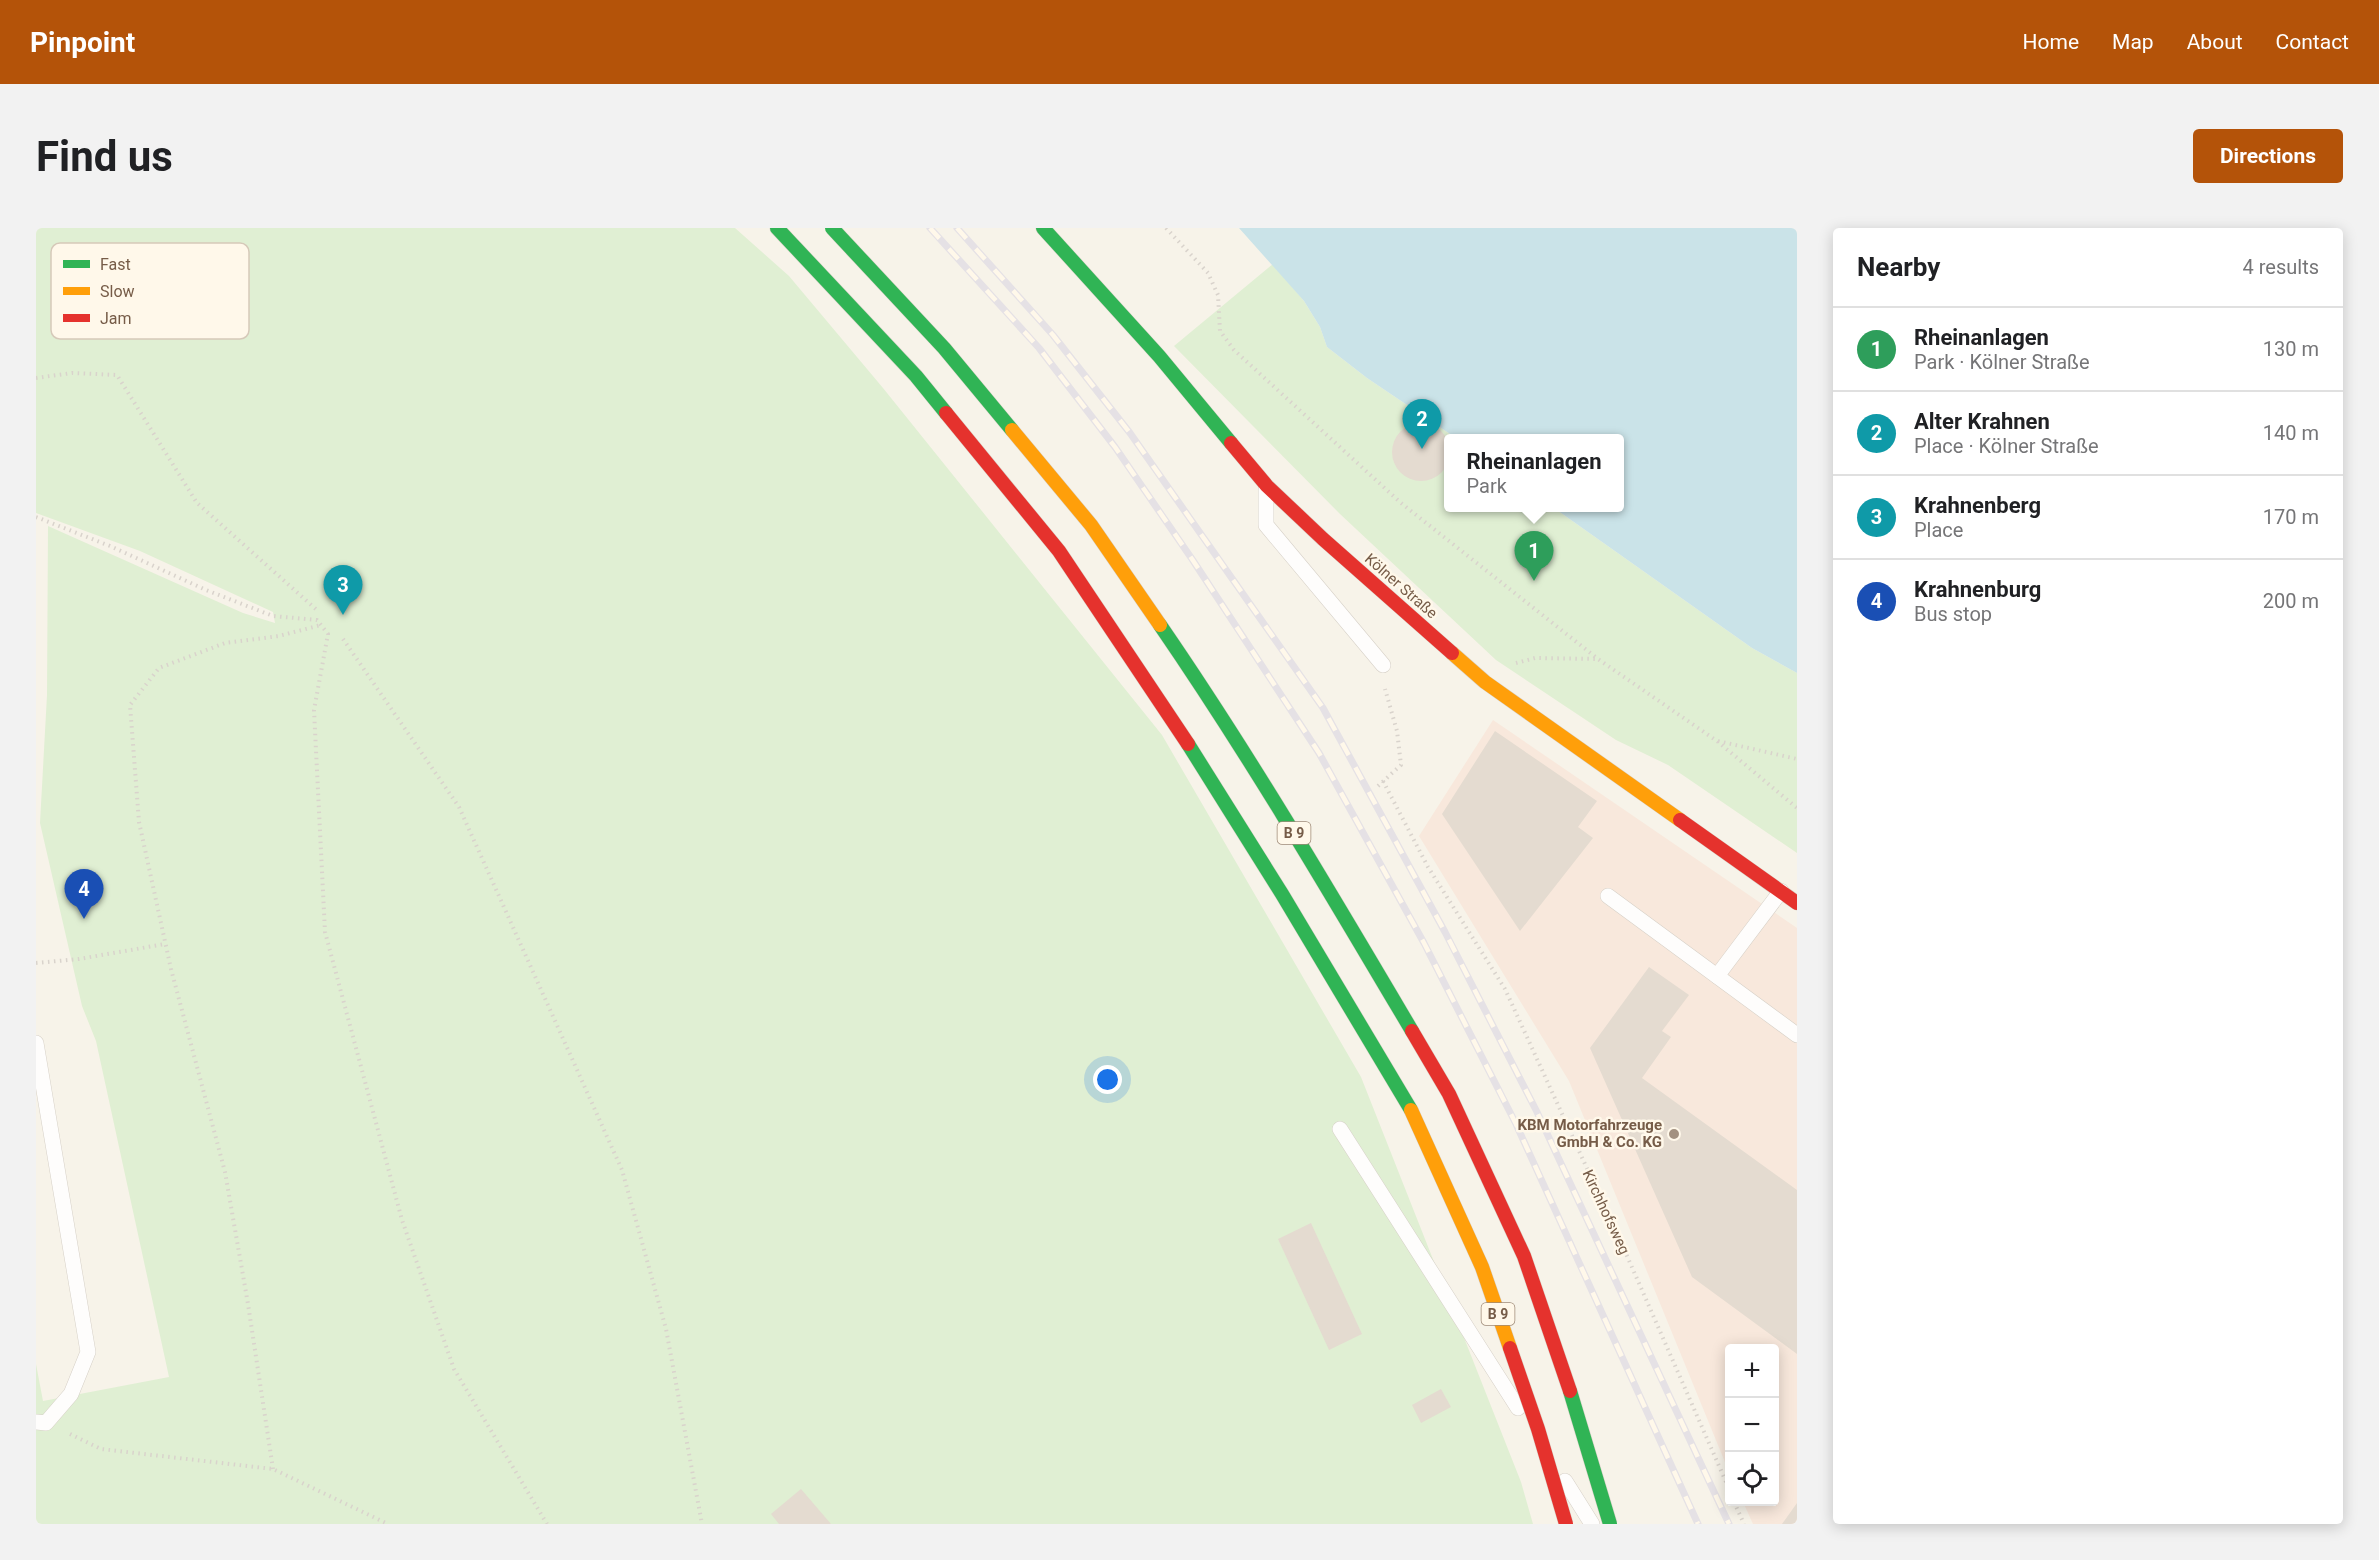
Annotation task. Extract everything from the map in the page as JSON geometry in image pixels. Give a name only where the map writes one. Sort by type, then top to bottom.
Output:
[{"type":"main road","name":"B 9","points":[[777,228],[916,376],[1059,551],[1157,695],[1282,894],[1411,1110],[1482,1267],[1538,1429],[1566,1524]]},
{"type":"main road","name":"B 9","points":[[832,228],[944,348],[1091,525],[1200,682],[1319,874],[1449,1094],[1524,1256],[1580,1421],[1610,1524]]},
{"type":"main road","name":"Kölner Straße","points":[[1042,228],[1159,356],[1267,486],[1323,539],[1485,682],[1797,903]]},
{"type":"lane","points":[[1267,486],[1266,525],[1383,665]]},
{"type":"lane","points":[[1717,976],[1781,891]]},
{"type":"lane","points":[[1608,896],[1797,1035]]},
{"type":"lane","points":[[36,1043],[88,1352],[71,1394],[41,1423]]},
{"type":"lane","points":[[1340,1129],[1592,1524]]},
{"type":"path","points":[[1166,228],[1208,273],[1218,295],[1220,331],[1234,350],[1401,503],[1598,659],[1718,741],[1797,808]]},
{"type":"path","points":[[36,378],[72,373],[117,375],[198,503],[318,611]]},
{"type":"path","points":[[36,517],[110,546],[206,590],[262,612],[273,616],[317,620],[328,634],[314,711],[325,932],[402,1220],[454,1369],[547,1524]]},
{"type":"path","points":[[273,1469],[225,1172],[165,944],[139,822],[130,705],[159,668],[225,643],[279,636],[321,626]]},
{"type":"path","points":[[343,639],[459,807],[622,1170],[666,1329],[702,1524]]},
{"type":"path","points":[[1485,682],[1503,667],[1535,658],[1598,659]]},
{"type":"path","points":[[1378,786],[1401,765],[1397,731],[1383,682],[1383,665]]},
{"type":"path","points":[[1718,741],[1797,759]]},
{"type":"path","name":"Kirchhofsweg","points":[[1383,781],[1428,867],[1505,989],[1627,1256],[1725,1480]]},
{"type":"path","points":[[36,963],[79,959],[165,944]]},
{"type":"path","points":[[41,1423],[101,1449],[273,1469],[388,1524]]},
{"type":"path","points":[[1736,1506],[1744,1524]]},
{"type":"shaded area","points":[[1493,720],[1797,928],[1797,1524],[1753,1524],[1745,1506],[1779,1506],[1779,1344],[1725,1344],[1725,1462],[1569,1081],[1419,836]]},
{"type":"green space","points":[[36,228],[735,228],[789,276],[883,388],[1162,735],[1361,1077],[1521,1482],[1533,1524],[36,1524],[36,1364],[43,1401],[169,1377],[96,1041],[82,1006],[40,823],[47,695],[48,526],[243,613],[275,623],[273,612],[140,551],[36,513]]},
{"type":"green space","points":[[1273,264],[1304,301],[1320,327],[1327,347],[1367,378],[1450,434],[1444,434],[1444,512],[1560,512],[1752,648],[1797,673],[1797,853],[1668,765],[1616,740],[1496,660],[1340,514],[1174,346]]},
{"type":"water","points":[[1239,228],[1797,228],[1797,673],[1752,648],[1560,512],[1624,512],[1624,434],[1450,434],[1367,378],[1327,347],[1320,327],[1304,301]]},
{"type":"building","points":[[1415,423],[1427,423],[1444,434],[1444,470],[1442,473],[1427,481],[1415,481],[1400,473],[1392,458],[1392,446],[1400,431]]},
{"type":"building","points":[[1495,731],[1597,801],[1578,827],[1593,838],[1520,931],[1442,814]]},
{"type":"building","name":"KBM Motorfahrzeuge GmbH & Co. KG","points":[[1649,967],[1689,995],[1662,1031],[1671,1037],[1642,1078],[1797,1190],[1797,1354],[1692,1277],[1590,1048]]},
{"type":"building","points":[[1311,1223],[1362,1334],[1329,1350],[1278,1239]]},
{"type":"building","points":[[1441,1389],[1451,1407],[1421,1423],[1412,1405]]},
{"type":"building","points":[[801,1489],[831,1524],[779,1524],[771,1514]]},
{"type":"building","points":[[1797,1503],[1797,1524],[1782,1524]]},
{"type":"railway","points":[[930,228],[1039,348],[1115,447],[1192,559],[1319,753],[1424,943],[1516,1124],[1698,1524]]},
{"type":"railway","points":[[957,228],[1053,335],[1130,433],[1323,708],[1445,932],[1537,1112],[1729,1524]]},
{"type":"traffic: fast","points":[[777,228],[916,376],[946,413]]},
{"type":"traffic: fast","points":[[832,228],[944,348],[1012,430]]},
{"type":"traffic: fast","points":[[1043,228],[1159,356],[1231,443]]},
{"type":"traffic: fast","points":[[1160,625],[1258,775],[1412,1031]]},
{"type":"traffic: fast","points":[[1188,744],[1282,894],[1411,1110]]},
{"type":"traffic: fast","points":[[1570,1391],[1610,1524]]},
{"type":"traffic: slow","points":[[1012,430],[1091,525],[1160,625]]},
{"type":"traffic: slow","points":[[1452,653],[1485,682],[1680,820]]},
{"type":"traffic: slow","points":[[1411,1110],[1482,1267],[1510,1348]]},
{"type":"traffic: jam","points":[[946,413],[1059,551],[1188,744]]},
{"type":"traffic: jam","points":[[1231,443],[1267,486],[1323,539],[1452,653]]},
{"type":"traffic: jam","points":[[1680,820],[1797,903]]},
{"type":"traffic: jam","points":[[1412,1031],[1449,1094],[1524,1256],[1570,1391]]},
{"type":"traffic: jam","points":[[1510,1348],[1538,1429],[1566,1524]]},
{"type":"place","name":"Alter Krahnen","points":[[1422,449]]},
{"type":"place","name":"Rheinanlagen","points":[[1534,581]]},
{"type":"place","name":"Krahnenberg","points":[[343,615]]},
{"type":"place","name":"Krahnenburg","points":[[84,919]]},
{"type":"place","name":"KBM Motorfahrzeuge GmbH & Co. KG","points":[[1674,1134]]}]
